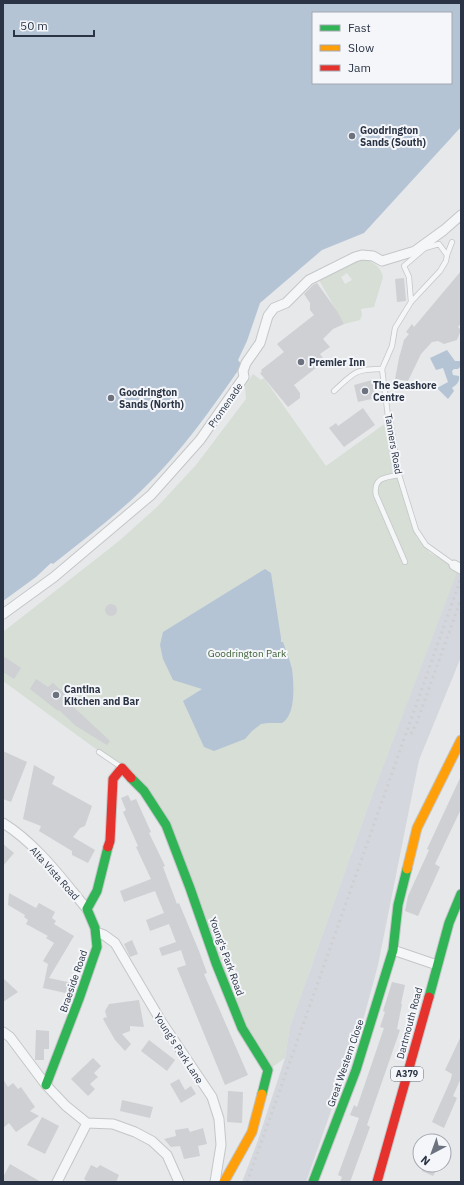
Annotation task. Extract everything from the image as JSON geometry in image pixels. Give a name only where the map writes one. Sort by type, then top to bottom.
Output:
[{"type":"street","name":"Promenade","points":[[3,614],[54,577],[151,494],[200,440],[244,377],[243,371],[246,363],[260,343],[268,316],[274,308],[286,303],[309,280],[355,257],[362,255],[373,256],[382,261],[415,251],[444,230],[461,215]]},
{"type":"street","name":"Great Western Close","points":[[314,1182],[356,1070],[393,950],[398,905],[417,828],[461,740]]},
{"type":"street","points":[[87,909],[97,891],[110,841],[114,779],[122,768]]},
{"type":"street","name":"Young's Park Road","points":[[122,768],[144,791],[166,825],[216,963],[242,1028],[268,1070],[252,1132],[224,1182]]},
{"type":"street","name":"Alta Vista Road","points":[[3,823],[33,847],[52,866],[87,909]]},
{"type":"street","name":"Dartmouth Road","points":[[377,1182],[449,923],[461,894]]},
{"type":"street","name":"Braeside Road","points":[[46,1085],[97,947],[94,924],[87,909]]},
{"type":"street","name":"Young's Park Lane","points":[[96,932],[104,935],[115,943],[165,1027],[212,1096],[219,1119],[221,1145],[215,1182]]},
{"type":"street","points":[[393,950],[437,965]]},
{"type":"street","points":[[3,1032],[10,1037],[46,1085],[66,1106],[87,1123],[113,1124],[135,1132],[152,1141],[167,1155],[179,1182]]},
{"type":"street","points":[[57,1182],[87,1123]]},
{"type":"lane","points":[[334,391],[354,372],[364,369],[382,368],[392,346],[395,328],[411,302],[440,271],[446,261],[452,242]]},
{"type":"lane","points":[[411,302],[409,277],[404,266],[425,248],[439,244],[447,254]]},
{"type":"lane","name":"Tanners Road","points":[[382,368],[388,416],[390,420],[399,475],[416,530],[426,545],[457,567]]},
{"type":"lane","points":[[399,475],[388,476],[380,480],[375,488],[376,495],[405,562]]},
{"type":"lane","name":"Young's Park Road","points":[[99,752],[122,768]]},
{"type":"shaded area","points":[[461,560],[461,657],[419,760],[378,965],[364,1017],[306,1182],[242,1182],[257,1143],[285,1058],[290,1026],[371,798]]},
{"type":"green space","points":[[362,259],[370,261],[376,265],[383,277],[374,307],[361,309],[362,315],[360,320],[344,324],[319,280]],"holes":[[[347,273],[352,280],[345,284],[341,277]]]},
{"type":"green space","name":"Goodrington Park","points":[[253,374],[261,380],[264,378],[326,466],[390,420],[400,480],[417,538],[430,553],[459,568],[371,798],[290,1026],[285,1058],[268,1070],[242,1028],[166,825],[122,768],[3,681],[3,632],[119,541],[157,507],[196,465],[246,399],[245,386]]},
{"type":"water","points":[[3,3],[461,3],[461,127],[364,233],[322,250],[260,303],[247,341],[238,360],[242,365],[183,446],[156,476],[131,500],[53,564],[51,563],[36,577],[3,601]]},
{"type":"water","points":[[447,350],[455,361],[460,361],[460,367],[452,371],[453,375],[459,376],[459,380],[452,388],[454,391],[448,399],[437,388],[448,382],[443,368],[436,370],[430,358]]},
{"type":"water","points":[[265,569],[271,573],[281,642],[283,642],[292,669],[292,706],[287,719],[282,723],[261,724],[245,739],[214,751],[204,747],[183,701],[202,689],[173,680],[163,659],[160,645],[163,632]]},
{"type":"building","points":[[461,271],[461,323],[458,327],[461,330],[457,340],[444,344],[438,341],[432,342],[421,354],[408,381],[395,379],[404,340],[409,334],[406,332],[412,324],[414,327]]},
{"type":"building","points":[[404,278],[406,301],[397,302],[395,279]]},
{"type":"building","name":"Premier Inn","points":[[317,283],[337,311],[344,324],[333,329],[323,339],[330,347],[320,354],[325,361],[294,385],[300,393],[300,398],[288,407],[260,373],[262,372],[261,370],[284,352],[277,344],[314,315],[310,310],[310,303],[304,294]]},
{"type":"building","name":"The Seashore Centre","points":[[372,380],[376,398],[358,402],[354,385]]},
{"type":"building","points":[[363,408],[375,425],[344,447],[329,428],[336,423],[338,426]]},
{"type":"building","points":[[111,604],[115,606],[117,610],[115,614],[111,616],[107,614],[105,610],[107,606]]},
{"type":"building","points":[[3,656],[21,668],[14,679],[3,672]]},
{"type":"building","points":[[36,679],[48,687],[53,683],[68,697],[66,700],[110,741],[107,745],[76,726],[59,710],[58,711],[30,689]]},
{"type":"building","points":[[3,751],[27,762],[11,802],[3,799]]},
{"type":"building","points":[[34,765],[55,777],[52,784],[92,806],[85,826],[80,828],[73,837],[95,850],[88,863],[72,855],[72,851],[39,831],[41,826],[23,819]]},
{"type":"building","points":[[461,776],[461,809],[435,864],[440,867],[418,916],[405,911],[408,896],[429,850],[427,849]]},
{"type":"building","points":[[128,795],[131,801],[136,799],[151,832],[149,833],[165,866],[163,867],[177,904],[179,903],[199,951],[207,973],[204,974],[248,1075],[225,1085],[177,968],[186,965],[181,950],[162,956],[159,948],[176,942],[169,924],[150,931],[146,920],[164,913],[155,891],[124,902],[120,891],[151,879],[136,847],[138,846],[123,812],[126,810],[121,798]]},
{"type":"building","points":[[3,844],[14,853],[3,866]]},
{"type":"building","points":[[9,893],[36,908],[39,903],[55,912],[52,918],[56,921],[54,924],[74,936],[49,978],[72,983],[70,994],[43,988],[48,964],[43,961],[54,943],[46,938],[48,936],[26,924],[28,920],[24,917],[25,915],[8,905]]},
{"type":"building","points":[[132,940],[138,954],[130,957],[124,944]]},
{"type":"building","points":[[3,978],[18,992],[3,1002]]},
{"type":"building","points":[[392,982],[405,985],[397,1029],[400,1030],[367,1125],[370,1127],[350,1182],[340,1182],[342,1177],[338,1175],[359,1118],[350,1115],[354,1105],[357,1107],[384,1028],[380,1027],[385,1012],[383,1011]]},
{"type":"building","points":[[139,1000],[144,1027],[130,1026],[130,1031],[122,1034],[131,1044],[125,1051],[115,1040],[103,1019],[105,1017],[107,1018],[105,1011],[109,1004]]},
{"type":"building","points":[[36,1030],[49,1031],[49,1049],[44,1049],[44,1060],[35,1060]]},
{"type":"building","points":[[461,1036],[461,1078],[453,1096],[457,1098],[444,1128],[432,1122],[451,1079],[452,1074],[445,1070]]},
{"type":"building","points":[[149,1040],[175,1060],[167,1071],[141,1051]]},
{"type":"building","points":[[93,1058],[101,1066],[94,1073],[98,1077],[90,1084],[95,1089],[88,1096],[71,1079]]},
{"type":"building","points":[[3,1079],[8,1087],[13,1083],[18,1089],[21,1087],[35,1107],[30,1111],[39,1116],[16,1132],[9,1123],[3,1128]]},
{"type":"building","points":[[179,1079],[185,1090],[191,1086],[196,1094],[181,1103],[170,1084]]},
{"type":"building","points":[[228,1091],[243,1092],[242,1123],[227,1122]]},
{"type":"building","points":[[122,1100],[153,1107],[150,1118],[120,1111]]},
{"type":"building","points":[[42,1117],[59,1126],[45,1154],[27,1145]]},
{"type":"building","points":[[188,1128],[190,1132],[203,1128],[207,1144],[198,1146],[200,1156],[184,1159],[180,1146],[171,1147],[164,1139],[176,1136],[175,1130]]},
{"type":"building","points":[[10,1164],[41,1182],[3,1182],[3,1177]]},
{"type":"building","points":[[91,1165],[97,1168],[100,1165],[119,1175],[116,1182],[88,1182],[84,1179]]},
{"type":"building","points":[[426,1173],[435,1173],[433,1176]]},
{"type":"railway","points":[[247,1182],[461,578]]},
{"type":"railway","points":[[411,734],[417,722],[461,599]]},
{"type":"traffic: fast","points":[[131,778],[144,791],[166,825],[216,963],[242,1028],[268,1070],[262,1094]]},
{"type":"traffic: fast","points":[[46,1085],[97,947],[95,928],[87,909],[97,891],[108,847]]},
{"type":"traffic: fast","points":[[313,1182],[356,1070],[393,950],[398,905],[407,869]]},
{"type":"traffic: fast","points":[[429,997],[449,923],[461,894]]},
{"type":"traffic: slow","points":[[407,869],[417,828],[461,740]]},
{"type":"traffic: slow","points":[[224,1182],[252,1132],[262,1094]]},
{"type":"traffic: jam","points":[[108,847],[110,841],[113,779],[122,768],[131,778]]},
{"type":"traffic: jam","points":[[377,1182],[429,997]]},
{"type":"place","name":"Goodrington Sands (South)","points":[[352,136]]},
{"type":"place","name":"Premier Inn","points":[[301,362]]},
{"type":"place","name":"The Seashore Centre","points":[[365,391]]},
{"type":"place","name":"Goodrington Sands (North)","points":[[111,398]]},
{"type":"place","name":"Cantina Kitchen and Bar","points":[[56,695]]}]
